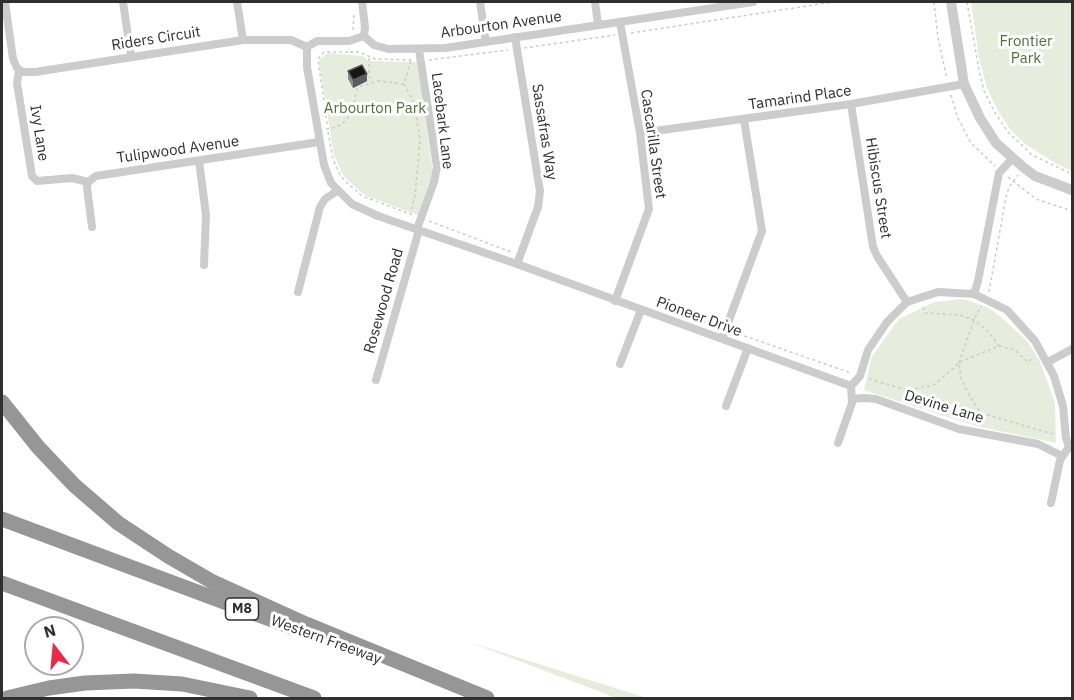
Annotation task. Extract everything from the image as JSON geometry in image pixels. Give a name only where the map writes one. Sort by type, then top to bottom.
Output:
[{"type":"highway","points":[[2,402],[74,484],[118,523],[168,556],[211,581],[306,624],[487,699]]},
{"type":"highway","name":"Western Freeway","points":[[2,519],[482,699]]},
{"type":"highway","points":[[2,583],[314,699]]},
{"type":"highway","points":[[7,699],[85,683],[134,681],[182,684],[250,699]]},
{"type":"street","points":[[5,2],[13,59],[19,70]]},
{"type":"street","points":[[123,2],[131,56]]},
{"type":"street","points":[[237,2],[243,40]]},
{"type":"street","points":[[362,2],[364,36]]},
{"type":"street","points":[[480,2],[486,42]]},
{"type":"street","points":[[595,2],[598,25]]},
{"type":"street","name":"Arbourton Avenue","points":[[364,36],[381,48],[419,50],[621,22],[720,4],[753,2]]},
{"type":"street","points":[[951,2],[964,84],[980,118],[996,143],[1012,159],[1035,176],[1072,190]]},
{"type":"street","name":"Cascarilla Street","points":[[615,301],[649,209],[640,133],[621,22]]},
{"type":"street","name":"Riders Circuit","points":[[19,70],[35,72],[243,40],[291,40],[308,47],[312,43],[323,40],[349,41],[364,36]]},
{"type":"street","name":"Sassafras Way","points":[[515,37],[540,191],[538,207],[517,264]]},
{"type":"street","points":[[297,292],[320,207],[325,199],[337,191],[328,175],[316,131],[307,67],[308,47]]},
{"type":"street","name":"Lacebark Lane","points":[[418,230],[437,167],[419,50]]},
{"type":"street","name":"Ivy Lane","points":[[19,70],[17,83],[32,176],[37,181],[72,178],[88,182]]},
{"type":"street","name":"Tamarind Place","points":[[640,133],[851,104],[964,84]]},
{"type":"street","name":"Hibiscus Street","points":[[851,104],[873,247],[907,302]]},
{"type":"street","points":[[722,339],[762,231],[744,120]]},
{"type":"street","name":"Tulipwood Avenue","points":[[88,182],[102,175],[319,142]]},
{"type":"street","points":[[974,294],[999,173],[1012,159]]},
{"type":"street","points":[[199,161],[206,215],[204,266]]},
{"type":"street","points":[[88,182],[87,192],[92,228]]},
{"type":"street","name":"Pioneer Drive","points":[[337,191],[352,204],[418,230],[851,387]]},
{"type":"street","name":"Rosewood Road","points":[[376,380],[418,230]]},
{"type":"street","points":[[838,443],[852,403],[851,387],[860,376],[868,351],[886,322],[907,302],[918,298],[938,292],[974,294],[1007,310],[1035,341],[1048,362],[1063,406],[1066,438],[1071,448],[1062,456],[1051,503]]},
{"type":"street","points":[[620,364],[641,310]]},
{"type":"street","points":[[726,406],[748,348]]},
{"type":"street","points":[[1048,362],[1072,350]]},
{"type":"street","name":"Devine Lane","points":[[852,399],[876,399],[959,429],[1038,444],[1062,456]]},
{"type":"path","points":[[349,51],[358,52],[369,58],[420,60],[517,49],[833,2]]},
{"type":"path","points":[[967,2],[984,91],[1008,132],[1032,155],[1072,174]]},
{"type":"path","points":[[369,58],[369,76],[372,82]]},
{"type":"path","points":[[405,225],[415,196],[420,139],[414,103],[404,84],[411,60]]},
{"type":"path","points":[[316,131],[343,124],[353,108],[357,89],[372,82],[404,84]]},
{"type":"path","points":[[1032,155],[1009,187],[990,291],[974,320],[959,363],[999,346],[1015,350],[1028,362],[1042,352]]},
{"type":"path","points":[[918,298],[925,313],[960,315],[974,320],[988,331],[999,346]]},
{"type":"path","points":[[907,390],[981,413]]},
{"type":"green space","name":"Frontier Park","points":[[971,2],[1072,2],[1072,171],[1025,144],[1010,129],[998,111],[987,88],[979,58]]},
{"type":"green space","name":"Arbourton Park","points":[[328,53],[363,56],[368,61],[417,62],[433,172],[418,215],[366,196],[343,175],[334,155],[319,63],[320,59]]},
{"type":"green space","points":[[963,299],[987,307],[1028,342],[1040,362],[1055,403],[1056,443],[976,426],[864,390],[872,356],[899,319],[934,302]]},
{"type":"green space","points":[[469,642],[647,698],[616,698]]},
{"type":"building","points":[[362,65],[367,74],[353,80],[348,71]]}]
